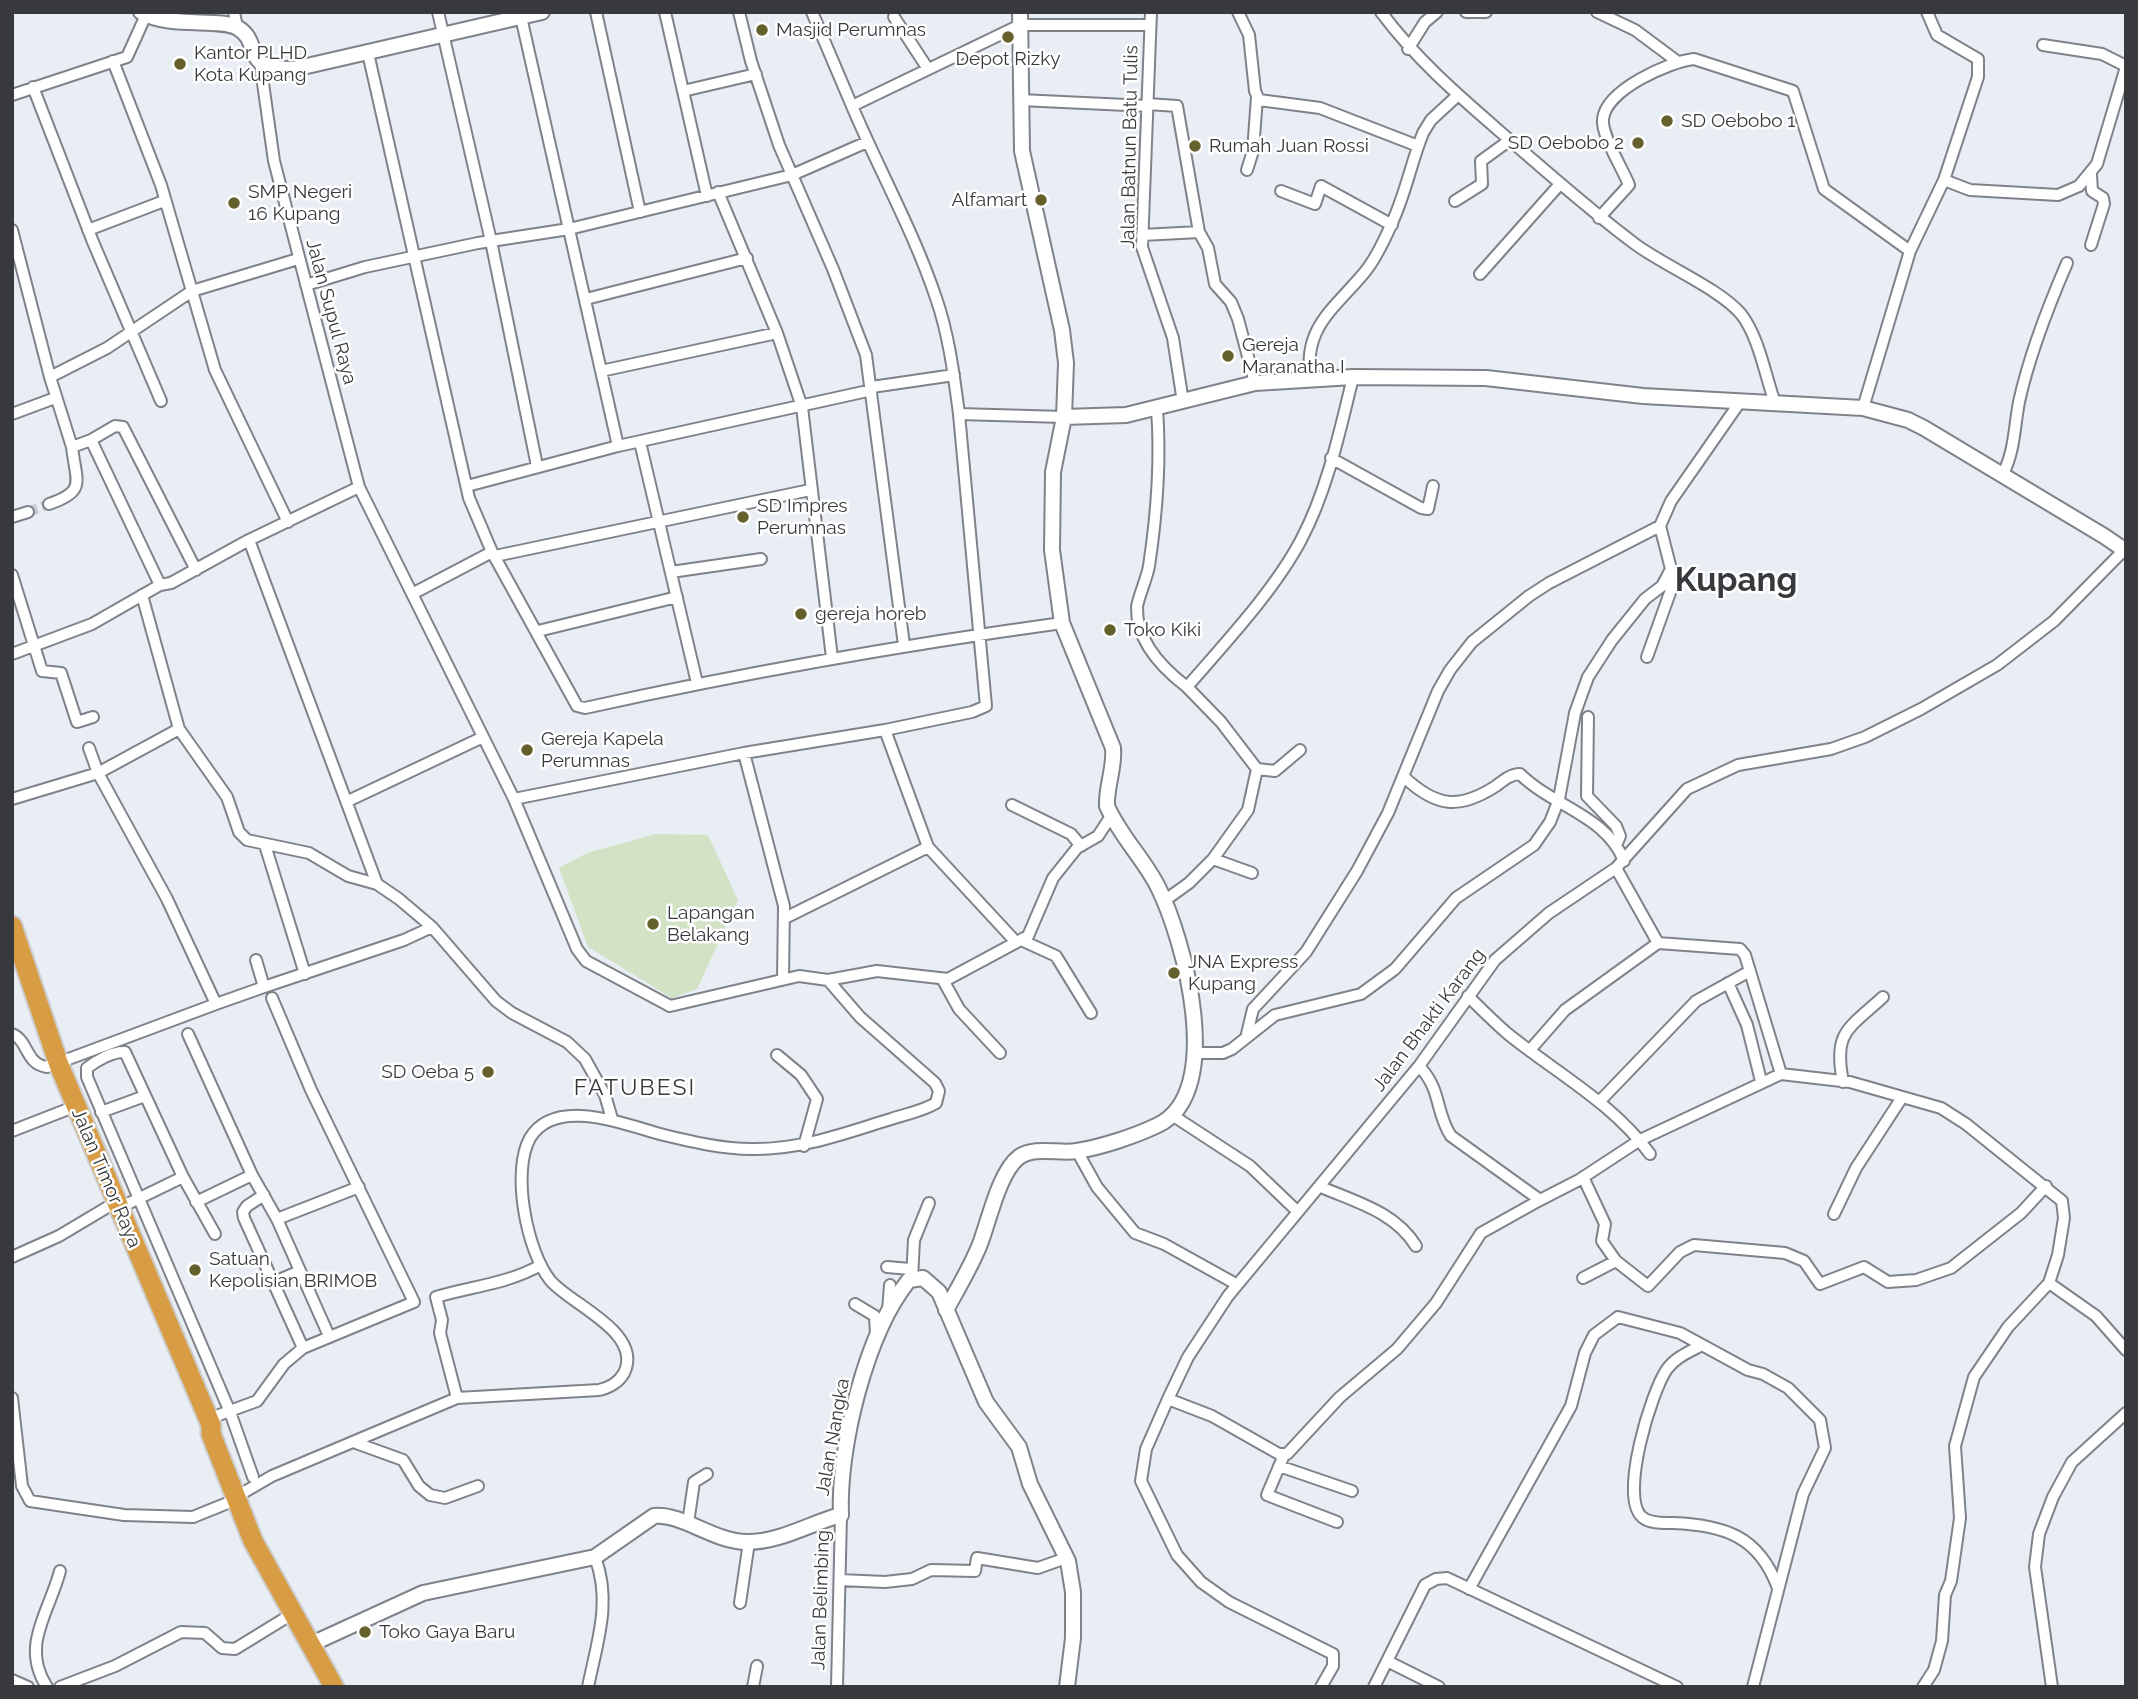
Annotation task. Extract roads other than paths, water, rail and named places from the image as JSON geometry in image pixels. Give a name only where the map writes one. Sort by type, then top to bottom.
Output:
[{"type":"highway","name":"Jalan Timor Raya","points":[[12,926],[19,960],[59,1065],[209,1422],[218,1431],[238,1497],[292,1614],[334,1687]]},
{"type":"highway","name":"Jalan Timor Raya","points":[[238,1497],[344,1687]]},
{"type":"street","points":[[438,12],[491,241],[537,466]]},
{"type":"street","points":[[12,95],[130,53],[144,14],[164,21],[235,20],[260,62],[275,69],[294,69],[542,12]]},
{"type":"street","points":[[596,12],[640,212]]},
{"type":"street","points":[[665,12],[707,196]]},
{"type":"street","points":[[739,12],[779,145],[859,335],[872,388],[904,645]]},
{"type":"street","points":[[514,799],[744,753],[885,730],[972,712],[986,706],[959,414],[954,375],[938,301],[812,12]]},
{"type":"street","name":"Jalan Batnun Batu Tulis","points":[[1151,12],[1142,235],[1146,263],[1173,338],[1183,402]]},
{"type":"street","points":[[1238,12],[1249,36],[1256,97],[1253,152],[1247,170]]},
{"type":"street","points":[[1381,12],[1408,49],[1457,96],[1599,218],[1741,314],[1750,330],[1775,403]]},
{"type":"street","points":[[1408,49],[1425,22],[1437,12]]},
{"type":"street","points":[[1466,12],[1486,12]]},
{"type":"street","points":[[1597,12],[1635,30],[1678,62]]},
{"type":"street","points":[[1863,408],[1910,251],[1944,180],[1980,68],[1978,59],[1971,53],[1937,34],[1927,12]]},
{"type":"street","points":[[521,17],[618,446]]},
{"type":"street","points":[[894,17],[928,69]]},
{"type":"street","points":[[852,106],[1020,19],[1150,25]]},
{"type":"street","points":[[946,1310],[980,1245],[998,1193],[1013,1163],[1031,1152],[1077,1151],[1159,1125],[1172,1115],[1187,1089],[1197,1053],[1184,964],[1157,885],[1111,816],[1107,794],[1114,768],[1114,748],[1062,623],[1052,550],[1051,510],[1053,472],[1064,417],[1066,363],[1062,330],[1031,198],[1023,151],[1020,19]]},
{"type":"street","points":[[2043,45],[2102,54],[2126,67],[2091,174],[2092,191],[2103,198],[2104,205],[2091,245]]},
{"type":"street","points":[[368,52],[476,518],[574,703],[580,707],[904,645],[1062,623]]},
{"type":"street","points":[[1599,218],[1629,185],[1605,132],[1602,120],[1605,111],[1630,83],[1678,62],[1694,59],[1793,91],[1824,189],[1910,251]]},
{"type":"street","points":[[113,61],[155,168],[215,370],[288,522]]},
{"type":"street","name":"Jalan Supul Raya","points":[[260,62],[274,161],[359,487],[481,738],[514,799],[576,949],[586,961],[670,1006],[783,979],[807,976],[828,980],[872,971],[943,980]]},
{"type":"street","points":[[684,91],[756,74]]},
{"type":"street","points":[[33,87],[88,230],[133,330],[161,401]]},
{"type":"street","points":[[1311,379],[1308,352],[1311,338],[1333,307],[1367,271],[1392,225],[1418,146],[1431,120],[1457,96]]},
{"type":"street","points":[[1256,97],[1272,103],[1320,108],[1418,146]]},
{"type":"street","points":[[1020,100],[1177,106],[1199,232],[1208,248],[1215,284],[1231,302],[1238,319],[1255,383]]},
{"type":"street","points":[[1455,201],[1482,184],[1480,162],[1510,140]]},
{"type":"street","points":[[306,285],[341,273],[491,241],[569,229],[792,175],[867,142]]},
{"type":"street","points":[[1944,180],[1970,190],[2058,195],[2079,186],[2091,174]]},
{"type":"street","points":[[1480,274],[1560,184]]},
{"type":"street","points":[[1281,191],[1315,204],[1321,186],[1392,225]]},
{"type":"street","points":[[718,192],[777,333],[802,407],[832,658]]},
{"type":"street","points":[[88,230],[164,201]]},
{"type":"street","points":[[12,230],[16,262],[72,447],[77,486],[70,497],[49,504]]},
{"type":"street","points":[[1142,235],[1199,232]]},
{"type":"street","points":[[586,299],[747,258]]},
{"type":"street","points":[[50,377],[107,348],[192,291],[298,259]]},
{"type":"street","points":[[2003,475],[2014,448],[2020,401],[2052,296],[2067,263]]},
{"type":"street","points":[[601,371],[777,333]]},
{"type":"street","points":[[467,486],[618,446],[802,407],[872,388],[954,375]]},
{"type":"street","points":[[959,414],[1064,417],[1126,415],[1255,383],[1353,377],[1486,378],[1643,396],[1863,408],[1908,420],[2125,551]]},
{"type":"street","points":[[1186,687],[1229,638],[1300,542],[1331,458],[1353,377]]},
{"type":"street","points":[[12,414],[55,398]]},
{"type":"street","points":[[1647,657],[1672,587],[1671,569],[1660,526],[1671,501],[1740,402]]},
{"type":"street","points":[[1157,409],[1160,448],[1155,527],[1147,578],[1137,607],[1146,639],[1156,660],[1221,722],[1257,769],[1275,771],[1288,764],[1300,750]]},
{"type":"street","points":[[72,447],[115,426],[123,427],[196,570]]},
{"type":"street","points":[[91,440],[160,585]]},
{"type":"street","points":[[640,442],[697,683]]},
{"type":"street","points":[[1331,458],[1421,508],[1428,509],[1432,505],[1433,486]]},
{"type":"street","points":[[12,654],[92,624],[160,585],[171,583],[249,540],[359,487]]},
{"type":"street","points":[[412,594],[493,554],[660,523],[810,490]]},
{"type":"street","points":[[12,517],[28,512]]},
{"type":"street","points":[[1247,1034],[1253,1009],[1306,953],[1323,930],[1388,813],[1438,691],[1472,642],[1549,583],[1660,526]]},
{"type":"street","points":[[249,540],[377,884]]},
{"type":"street","name":"Jalan Bhakti Karang","points":[[1321,1687],[1333,1666],[1333,1654],[1228,1602],[1201,1583],[1177,1555],[1141,1481],[1140,1472],[1146,1449],[1168,1399],[1200,1337],[1236,1284],[1297,1211],[1321,1188],[1419,1066],[1495,960],[1549,913],[1620,865],[1676,799],[1699,782],[1738,765],[1831,749],[1865,737],[1921,709],[1997,665],[2054,621],[2125,551]]},
{"type":"street","points":[[671,572],[761,559]]},
{"type":"street","points":[[1197,1053],[1223,1053],[1275,1015],[1361,994],[1379,983],[1428,935],[1456,898],[1534,845],[1550,822],[1559,799],[1574,713],[1588,677],[1612,640],[1645,599],[1662,586],[1671,569]]},
{"type":"street","points":[[12,575],[42,671],[61,673],[76,722],[93,717]]},
{"type":"street","points":[[142,595],[179,729],[227,797],[239,832],[247,840],[265,845],[292,847],[309,853],[348,876],[377,884],[432,928],[496,1001],[512,1013],[567,1042],[585,1059],[605,1095],[612,1119]]},
{"type":"street","points":[[538,631],[677,597]]},
{"type":"street","points":[[1588,717],[1587,796],[1616,826],[1620,835],[1617,843],[1620,865],[1658,943]]},
{"type":"street","points":[[12,799],[98,773],[179,729]]},
{"type":"street","points":[[885,730],[928,847],[1018,941],[1056,956],[1091,1013]]},
{"type":"street","points":[[348,801],[481,738]]},
{"type":"street","points":[[89,748],[98,773],[167,899],[216,1004]]},
{"type":"street","points":[[744,753],[785,919],[783,979]]},
{"type":"street","points":[[1164,901],[1189,883],[1213,859],[1248,810],[1257,769]]},
{"type":"street","points":[[1404,776],[1431,797],[1451,803],[1474,797],[1517,774],[1533,788],[1559,799],[1617,843]]},
{"type":"street","points":[[1012,805],[1072,834],[1080,846]]},
{"type":"street","points":[[1000,1054],[959,1009],[943,980],[958,975],[1018,941],[1034,928],[1053,877],[1080,846],[1098,836],[1111,816]]},
{"type":"street","points":[[265,845],[305,974]]},
{"type":"street","points":[[785,919],[928,847]]},
{"type":"street","points":[[1213,859],[1252,873]]},
{"type":"street","points":[[12,1034],[20,1037],[31,1060],[40,1066],[59,1065],[216,1004],[432,928]]},
{"type":"street","points":[[1530,1050],[1565,1010],[1658,943],[1740,949],[1750,971],[1782,1074]]},
{"type":"street","points":[[256,960],[264,987]]},
{"type":"street","points":[[1599,1102],[1696,1000],[1750,971]]},
{"type":"street","points":[[12,1398],[16,1469],[30,1500],[48,1505],[124,1515],[193,1517],[238,1497],[272,1476],[356,1443],[457,1398],[598,1390],[613,1384],[624,1373],[626,1350],[621,1341],[606,1323],[558,1287],[541,1265],[524,1206],[522,1185],[528,1143],[542,1126],[563,1117],[612,1119],[723,1148],[754,1150],[804,1146],[932,1106],[938,1100],[935,1083],[860,1017],[828,980]]},
{"type":"street","points":[[1728,983],[1747,1025],[1761,1081]]},
{"type":"street","points":[[1468,996],[1530,1050],[1599,1102],[1640,1140],[1650,1154]]},
{"type":"street","points":[[1843,1082],[1838,1049],[1851,1026],[1882,997]]},
{"type":"street","points":[[209,1422],[257,1401],[284,1364],[303,1348],[414,1302],[311,1090],[272,998]]},
{"type":"street","points":[[188,1034],[252,1175],[277,1219],[329,1336]]},
{"type":"street","points":[[215,1234],[183,1177],[125,1052],[118,1052],[87,1068],[87,1077],[101,1112],[230,1412],[253,1477]]},
{"type":"street","points":[[778,1055],[801,1074],[817,1099],[804,1146]]},
{"type":"street","points":[[1419,1066],[1435,1086],[1445,1127],[1451,1136],[1540,1200]]},
{"type":"street","points":[[1337,1522],[1267,1495],[1284,1455],[1293,1450],[1308,1429],[1340,1397],[1397,1349],[1436,1303],[1481,1233],[1583,1177],[1640,1140],[1761,1081],[1782,1074],[1843,1082],[1941,1108],[2056,1193],[2064,1208],[2058,1255],[2049,1283],[2008,1326],[1974,1377],[1955,1446],[1960,1518],[1951,1581],[1943,1606],[1942,1642],[1934,1670],[1923,1687]]},
{"type":"street","points":[[101,1112],[145,1096]]},
{"type":"street","points":[[1834,1214],[1856,1168],[1901,1099]]},
{"type":"street","points":[[12,1131],[76,1106]]},
{"type":"street","points":[[1172,1115],[1250,1166],[1297,1211]]},
{"type":"street","points":[[1077,1151],[1097,1187],[1135,1233],[1164,1244],[1236,1284]]},
{"type":"street","points":[[196,1202],[252,1175]]},
{"type":"street","points":[[12,1257],[118,1205],[183,1177]]},
{"type":"street","points":[[1583,1177],[1605,1224],[1602,1241],[1616,1261],[1648,1286],[1680,1252],[1694,1245],[1785,1253],[1804,1261],[1820,1284],[1864,1266],[1870,1268],[1883,1281],[1916,1280],[1939,1275],[1976,1250],[2021,1213],[2046,1185]]},
{"type":"street","points":[[277,1219],[359,1187]]},
{"type":"street","points":[[1321,1188],[1379,1211],[1405,1232],[1416,1246]]},
{"type":"street","points":[[264,1195],[247,1206],[243,1212],[303,1348]]},
{"type":"street","points":[[911,1274],[914,1240],[929,1203]]},
{"type":"street","points":[[1583,1278],[1616,1261]]},
{"type":"street","points":[[457,1398],[440,1333],[442,1320],[436,1297],[493,1286],[541,1265]]},
{"type":"street","points":[[887,1266],[923,1278],[931,1282],[939,1292],[986,1402],[1019,1447],[1030,1484],[1066,1558],[1073,1592],[1073,1638],[1067,1687]]},
{"type":"street","points":[[274,1282],[300,1271]]},
{"type":"street","name":"Jalan Nangka","points":[[318,1641],[423,1593],[595,1557],[654,1516],[688,1523],[712,1536],[749,1542],[807,1528],[841,1515],[842,1482],[852,1424],[876,1337],[888,1311],[911,1274]]},
{"type":"street","points":[[2049,1283],[2096,1316],[2126,1350]]},
{"type":"street","points":[[888,1311],[890,1285]]},
{"type":"street","points":[[855,1304],[875,1316],[876,1337]]},
{"type":"street","points":[[1469,1589],[1571,1406],[1585,1353],[1594,1335],[1618,1318],[1680,1333],[1788,1388],[1820,1420],[1825,1448],[1803,1494],[1753,1687]]},
{"type":"street","points":[[1702,1345],[1674,1361],[1653,1397],[1635,1472],[1638,1512],[1644,1520],[1699,1524],[1732,1532],[1770,1567],[1778,1588]]},
{"type":"street","points":[[1168,1399],[1212,1416],[1284,1455]]},
{"type":"street","points":[[2052,1687],[2035,1567],[2039,1534],[2053,1497],[2072,1462],[2126,1413]]},
{"type":"street","points":[[356,1443],[403,1460],[419,1486],[430,1495],[446,1498],[478,1486]]},
{"type":"street","points":[[1279,1466],[1352,1491]]},
{"type":"street","points":[[688,1523],[694,1482],[707,1474]]},
{"type":"street","name":"Jalan Belimbing","points":[[837,1687],[841,1515]]},
{"type":"street","points":[[740,1603],[749,1542]]},
{"type":"street","points":[[588,1687],[604,1609],[604,1587],[595,1557]]},
{"type":"street","points":[[840,1580],[885,1582],[912,1579],[931,1570],[975,1571],[977,1558],[1038,1568],[1066,1558]]},
{"type":"street","points":[[47,1687],[37,1671],[35,1642],[60,1571]]},
{"type":"street","points":[[1374,1687],[1389,1662],[1425,1585],[1436,1579],[1447,1578],[1677,1687]]},
{"type":"street","points":[[60,1687],[115,1666],[181,1632],[205,1633],[222,1648],[235,1649],[292,1614]]},
{"type":"street","points":[[1389,1662],[1439,1687]]},
{"type":"street","points":[[753,1687],[757,1666]]},
{"type":"street","points":[[12,1679],[28,1687]]},
{"type":"tunnel","points":[[28,512],[49,504]]},
{"type":"place","name":"Masjid Perumnas","points":[[762,30]]},
{"type":"place","name":"Depot Rizky","points":[[1008,37]]},
{"type":"place","name":"Kantor PLHD Kota Kupang","points":[[180,64]]},
{"type":"place","name":"SD Oebobo 1","points":[[1667,121]]},
{"type":"place","name":"SD Oebobo 2","points":[[1638,143]]},
{"type":"place","name":"Rumah Juan Rossi","points":[[1195,146]]},
{"type":"place","name":"Alfamart","points":[[1041,200]]},
{"type":"place","name":"SMP Negeri 16 Kupang","points":[[234,203]]},
{"type":"place","name":"Gereja Maranatha I","points":[[1228,356]]},
{"type":"place","name":"SD Impres Perumnas","points":[[743,517]]},
{"type":"place","name":"gereja horeb","points":[[801,614]]},
{"type":"place","name":"Toko Kiki","points":[[1110,630]]},
{"type":"place","name":"Gereja Kapela Perumnas","points":[[527,750]]},
{"type":"place","name":"Lapangan Belakang","points":[[653,924]]},
{"type":"place","name":"JNA Express Kupang","points":[[1174,973]]},
{"type":"place","name":"SD Oeba 5","points":[[488,1072]]},
{"type":"place","name":"Satuan Kepolisian BRIMOB","points":[[195,1270]]},
{"type":"place","name":"Toko Gaya Baru","points":[[365,1632]]},
{"type":"district","name":"Kupang","points":[[1736,581]]},
{"type":"district","name":"FATUBESI","points":[[635,1088]]}]
